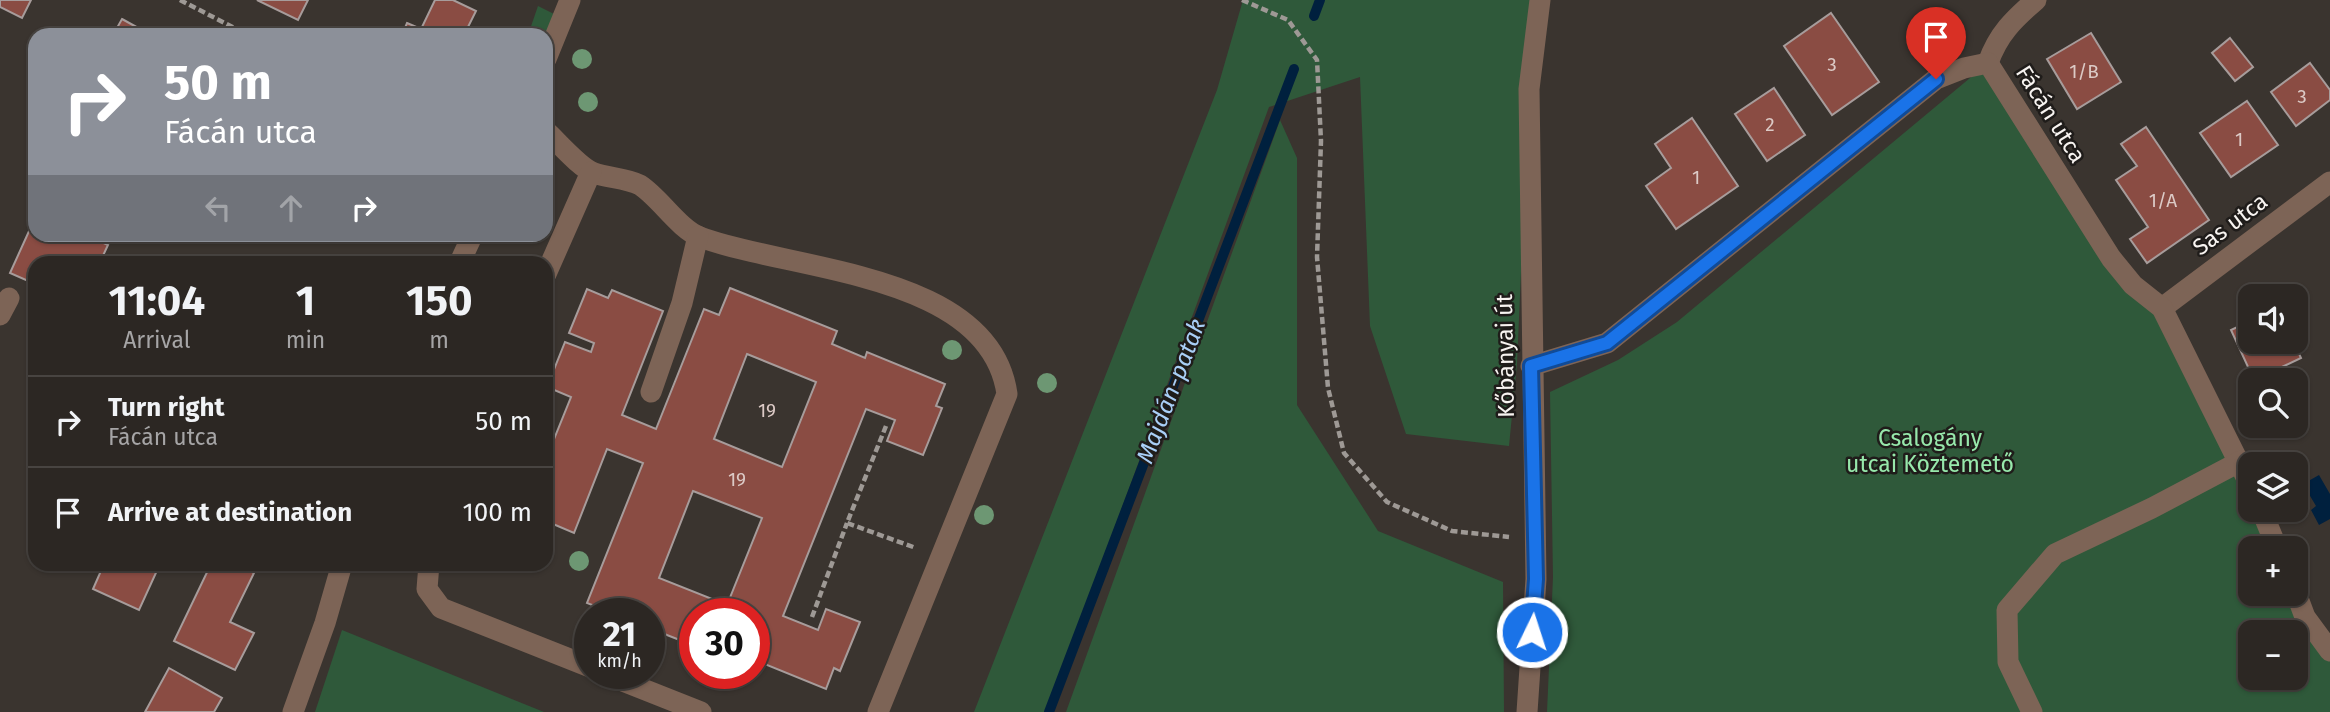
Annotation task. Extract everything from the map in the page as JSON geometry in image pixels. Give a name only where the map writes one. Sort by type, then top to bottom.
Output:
[{"type":"street","points":[[553,42],[570,0]]},
{"type":"street","name":"Kőbányai út","points":[[1527,712],[1536,579],[1529,89],[1540,0]]},
{"type":"street","points":[[1987,63],[1995,43],[2008,24],[2036,0]]},
{"type":"street","name":"Fácán utca","points":[[1531,366],[1607,343],[1936,79],[1964,68],[1987,63],[2111,258],[2133,285],[2162,308],[2238,455]]},
{"type":"street","points":[[553,137],[591,172],[639,185],[698,236],[862,276],[914,295],[960,319],[980,334],[993,351],[1004,373],[1007,394],[878,712]]},
{"type":"street","points":[[553,258],[591,172]]},
{"type":"street","name":"Sas utca","points":[[2162,308],[2330,182]]},
{"type":"street","points":[[651,392],[682,303],[698,236]]},
{"type":"street","points":[[2032,712],[2008,662],[2007,610],[2055,554],[2152,509],[2238,463]]},
{"type":"street","points":[[293,712],[326,623],[340,571]]},
{"type":"street","points":[[428,571],[427,589],[441,608],[574,661]]},
{"type":"street","points":[[2301,606],[2305,617],[2330,651]]},
{"type":"street","points":[[644,689],[701,712]]},
{"type":"path","points":[[180,0],[234,28]]},
{"type":"path","points":[[1242,0],[1287,19],[1317,60],[1321,141],[1317,257],[1328,388],[1345,453],[1387,502],[1452,531],[1494,537],[1535,536]]},
{"type":"path","points":[[812,617],[886,426]]},
{"type":"path","points":[[847,523],[940,556]]},
{"type":"green space","points":[[1243,0],[1540,0],[1529,89],[1517,364],[1509,446],[1406,434],[1370,326],[1360,77],[1269,107],[1047,712],[974,712],[1217,90]]},
{"type":"green space","points":[[538,6],[554,14],[548,28],[530,28]]},
{"type":"green space","name":"Csalogány utcai Köztemető","points":[[1988,63],[2111,258],[2162,308],[2238,461],[2238,522],[2266,522],[2272,536],[2238,536],[2238,606],[2304,606],[2330,651],[2330,712],[1547,712],[1553,577],[1550,392],[1618,360],[1677,322]]},
{"type":"green space","points":[[1280,120],[1297,158],[1297,405],[1378,531],[1503,582],[1504,712],[1066,712]]},
{"type":"green space","points":[[342,630],[544,712],[315,712]]},
{"type":"water","points":[[2319,475],[2330,494],[2330,519],[2319,525],[2311,510],[2316,506],[2308,492],[2308,481]]},
{"type":"building","points":[[0,0],[31,0],[22,18],[0,7]]},
{"type":"building","points":[[257,0],[308,0],[298,20]]},
{"type":"building","points":[[435,0],[453,0],[476,11],[468,28],[421,28]]},
{"type":"building","points":[[1831,13],[1879,82],[1832,115],[1784,46]]},
{"type":"building","points":[[122,19],[138,28],[117,28]]},
{"type":"building","points":[[407,23],[419,28],[405,28]]},
{"type":"building","points":[[2091,33],[2121,82],[2077,109],[2047,59]]},
{"type":"building","points":[[2230,38],[2253,67],[2235,81],[2212,53]]},
{"type":"building","points":[[2310,63],[2330,90],[2330,100],[2296,126],[2271,92]]},
{"type":"building","points":[[1774,88],[1805,135],[1767,161],[1735,114]]},
{"type":"building","points":[[2247,101],[2278,145],[2231,177],[2200,133]]},
{"type":"building","points":[[1692,118],[1738,186],[1676,229],[1646,186],[1671,168],[1655,144]]},
{"type":"building","points":[[2146,127],[2209,220],[2147,263],[2130,239],[2148,227],[2116,180],[2137,166],[2121,144]]},
{"type":"building","points":[[28,233],[28,242],[101,242],[108,245],[103,256],[28,256],[28,281],[10,273]]},
{"type":"building","points":[[730,288],[837,331],[832,344],[865,358],[867,352],[945,384],[936,406],[942,408],[923,455],[887,441],[895,420],[866,409],[783,616],[818,630],[826,609],[860,622],[840,671],[834,668],[826,689],[770,666],[770,598],[730,598],[762,518],[693,491],[659,578],[709,598],[679,598],[679,640],[665,634],[665,598],[589,598],[643,463],[607,449],[574,533],[553,524],[553,442],[571,397],[553,390],[553,372],[565,342],[591,352],[594,343],[569,333],[587,289],[608,298],[612,290],[663,311],[622,415],[656,429],[704,309],[719,315]],"holes":[[[747,354],[816,382],[782,467],[714,439]]]},
{"type":"building","points":[[2238,327],[2238,345],[2231,330]]},
{"type":"building","points":[[2242,354],[2299,354],[2301,358],[2280,368],[2248,368]]},
{"type":"building","points":[[101,571],[157,571],[139,610],[93,589]]},
{"type":"building","points":[[208,571],[254,573],[230,622],[254,633],[235,670],[174,641]]},
{"type":"building","points":[[169,668],[222,698],[214,712],[145,712]]},
{"type":"waterway","name":"Majdán-patak","points":[[1314,16],[1320,0]]},
{"type":"waterway","name":"Majdán-patak","points":[[1049,712],[1294,69]]},
{"type":"route","points":[[1532,632],[1536,579],[1531,366],[1607,343],[1936,79]]}]
